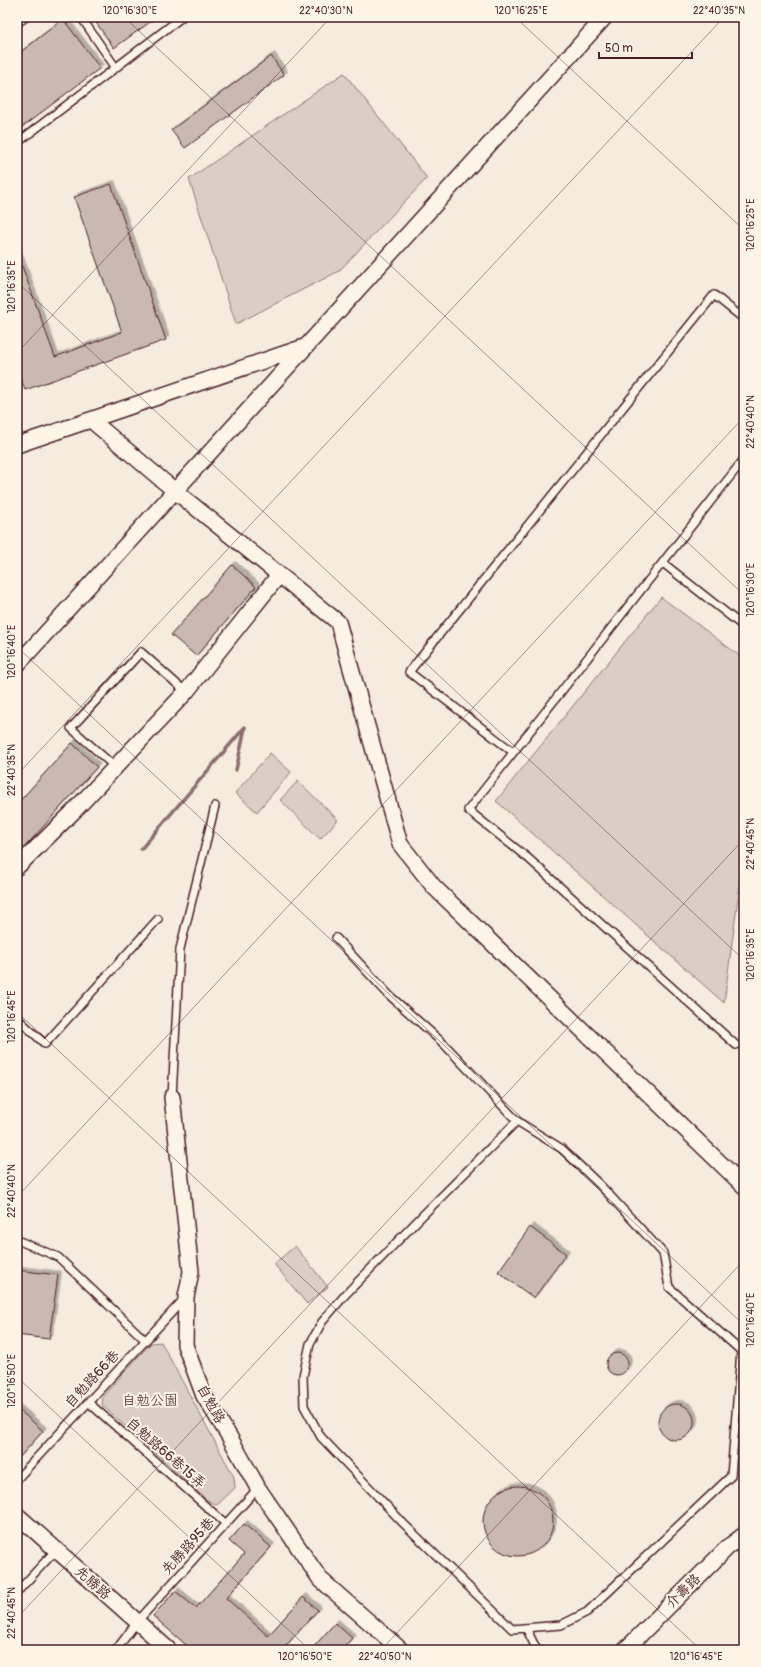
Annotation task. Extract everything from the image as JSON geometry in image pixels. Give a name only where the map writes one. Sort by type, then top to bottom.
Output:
[{"type":"street","points":[[17,665],[605,17]]},
{"type":"street","points":[[17,445],[306,346]]},
{"type":"street","points":[[92,420],[175,491],[338,622],[400,844],[434,887],[744,1186]]},
{"type":"street","points":[[17,867],[72,813],[186,692],[279,575]]},
{"type":"street","name":"自勉路","points":[[172,1097],[191,1272],[186,1297],[184,1345],[204,1396],[229,1436],[258,1488],[320,1579],[401,1650]]},
{"type":"street","name":"先勝路","points":[[17,1515],[169,1650]]},
{"type":"street","name":"介壽路","points":[[625,1650],[728,1547],[744,1535]]},
{"type":"lane","points":[[17,23],[26,17]]},
{"type":"lane","points":[[81,17],[116,68]]},
{"type":"lane","points":[[17,143],[116,68],[174,19],[182,17]]},
{"type":"lane","points":[[513,752],[409,672],[714,295],[744,320]]},
{"type":"lane","points":[[736,1045],[529,859],[468,810],[744,459]]},
{"type":"lane","points":[[663,563],[744,627]]},
{"type":"lane","points":[[115,767],[71,728],[141,652],[186,692]]},
{"type":"lane","points":[[172,1097],[180,949],[215,806]]},
{"type":"lane","points":[[17,1018],[45,1044],[158,919]]},
{"type":"lane","points":[[336,938],[389,995],[444,1044],[517,1121],[562,1149],[600,1185],[663,1254],[669,1287],[741,1351],[731,1476],[587,1612],[561,1625],[512,1629],[403,1523],[321,1437],[304,1406],[302,1376],[310,1344],[322,1322],[345,1295],[517,1121]]},
{"type":"lane","points":[[17,1240],[58,1257],[146,1341]]},
{"type":"lane","name":"自勉路66巷","points":[[17,1479],[186,1297]]},
{"type":"lane","name":"自勉路66巷15弄","points":[[88,1402],[226,1524]]},
{"type":"lane","name":"先勝路95巷","points":[[116,1650],[137,1622],[258,1488]]},
{"type":"lane","points":[[17,1592],[56,1550]]},
{"type":"lane","points":[[526,1628],[537,1650]]},
{"type":"green space","points":[[344,73],[427,178],[339,271],[236,324],[189,179]]},
{"type":"green space","points":[[661,597],[744,659],[744,853],[724,1003],[496,801]]},
{"type":"green space","points":[[270,753],[291,772],[257,812],[235,793]]},
{"type":"green space","points":[[298,781],[338,820],[320,839],[280,800]]},
{"type":"green space","points":[[295,1246],[328,1287],[307,1304],[274,1264]]},
{"type":"green space","name":"自勉公園","points":[[161,1342],[234,1477],[235,1488],[217,1505],[207,1500],[102,1405],[103,1396],[151,1343]]},
{"type":"building","points":[[92,17],[157,17],[114,48]]},
{"type":"building","points":[[63,19],[100,68],[17,131],[17,55]]},
{"type":"building","points":[[271,56],[284,75],[185,148],[171,130]]},
{"type":"building","points":[[111,184],[166,340],[25,390],[17,367],[17,255],[55,357],[122,332],[74,197]]},
{"type":"building","points":[[232,565],[256,587],[196,656],[171,635]]},
{"type":"building","points":[[72,743],[97,767],[23,849],[17,844],[17,804]]},
{"type":"building","points":[[530,1227],[566,1254],[534,1298],[498,1272]]},
{"type":"building","points":[[17,1270],[58,1275],[49,1339],[17,1335]]},
{"type":"building","points":[[617,1353],[625,1356],[628,1364],[625,1372],[617,1375],[609,1372],[606,1364],[609,1356]]},
{"type":"building","points":[[680,1404],[689,1409],[693,1415],[693,1429],[689,1435],[680,1440],[672,1440],[663,1435],[659,1429],[658,1418],[663,1409],[669,1405]]},
{"type":"building","points":[[17,1408],[43,1431],[17,1460]]},
{"type":"building","points":[[511,1486],[525,1486],[538,1492],[547,1501],[551,1507],[553,1521],[551,1535],[543,1546],[532,1554],[525,1556],[511,1556],[504,1554],[493,1546],[485,1535],[483,1528],[483,1514],[485,1507],[493,1496],[504,1488]]},
{"type":"building","points":[[244,1524],[271,1547],[226,1598],[268,1636],[303,1597],[318,1610],[282,1650],[192,1650],[153,1616],[175,1591],[196,1608],[244,1554],[229,1541]]},
{"type":"building","points":[[335,1623],[352,1638],[342,1650],[311,1650]]},
{"type":"waterway","points":[[141,849],[245,727]]},
{"type":"waterway","points":[[236,770],[245,728]]}]
